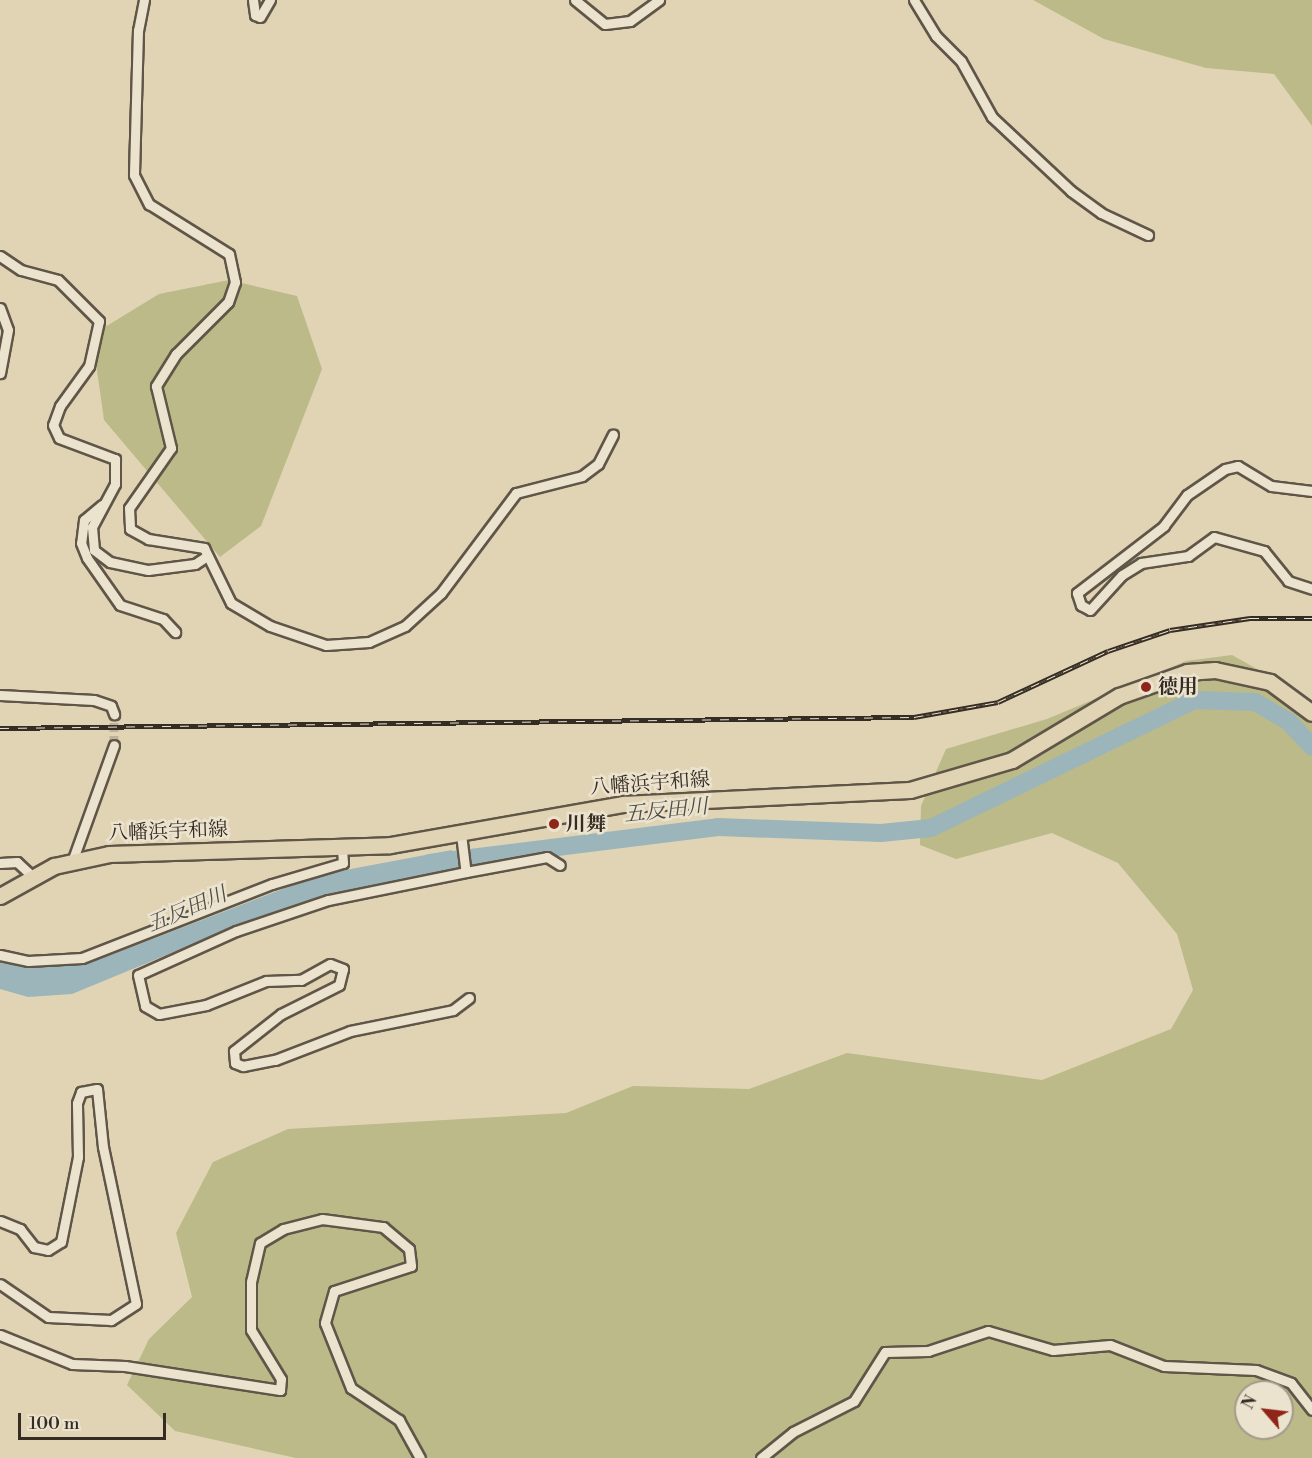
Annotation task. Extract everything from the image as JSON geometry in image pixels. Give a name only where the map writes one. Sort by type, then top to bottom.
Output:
[{"type":"main road","name":"八幡浜宇和線","points":[[0,896],[33,877],[73,859],[342,849],[462,839],[623,804],[855,797],[910,790],[1012,760],[1119,696],[1186,672],[1215,670],[1270,682],[1312,713]]},
{"type":"street","points":[[144,0],[134,175],[149,204],[229,254],[235,282],[228,302],[161,375],[157,405],[171,448],[126,520],[138,536],[192,543],[207,556],[231,603],[270,626],[326,645],[369,642],[405,626],[441,593],[516,493],[582,476],[598,464],[613,435]]},
{"type":"street","points":[[253,0],[255,15],[260,16],[270,0]]},
{"type":"street","points":[[575,0],[605,24],[630,21],[659,0]]},
{"type":"street","points":[[914,0],[936,36],[961,61],[992,117],[1071,191],[1101,213],[1148,235]]},
{"type":"street","points":[[0,256],[21,270],[66,285],[99,321],[89,366],[60,406],[54,425],[59,438],[115,459],[118,469],[91,539],[110,562],[148,570],[195,564],[207,556]]},
{"type":"street","points":[[0,308],[8,330],[0,373]]},
{"type":"street","points":[[1312,491],[1271,486],[1238,466],[1225,469],[1187,495],[1164,526],[1077,593],[1081,605],[1090,609],[1101,604],[1122,574],[1141,563],[1182,558],[1214,537],[1264,550],[1288,581],[1312,589]]},
{"type":"street","points":[[106,501],[84,520],[81,543],[87,558],[120,605],[163,619],[176,632]]},
{"type":"street","points":[[0,695],[94,700],[111,706],[114,714]]},
{"type":"street","points":[[73,859],[114,745]]},
{"type":"street","points":[[462,839],[466,870]]},
{"type":"street","points":[[0,955],[28,961],[93,954],[272,884],[343,863],[342,849]]},
{"type":"street","points":[[469,998],[453,1010],[350,1031],[275,1060],[243,1066],[235,1063],[234,1051],[281,1014],[339,985],[344,977],[339,965],[301,980],[266,981],[206,1005],[159,1014],[144,1005],[138,975],[236,932],[328,900],[466,870],[547,857],[560,865]]},
{"type":"street","points":[[0,863],[17,862],[33,877]]},
{"type":"street","points":[[0,1221],[20,1229],[34,1247],[48,1250],[61,1242],[78,1157],[77,1103],[89,1087],[97,1089],[103,1146],[136,1304],[111,1320],[48,1317],[0,1284]]},
{"type":"street","points":[[0,1335],[72,1364],[125,1366],[280,1390],[281,1378],[251,1330],[251,1282],[260,1243],[283,1229],[322,1219],[383,1227],[409,1249],[411,1266],[334,1291],[326,1323],[351,1388],[399,1420],[420,1458]]},
{"type":"street","points":[[761,1458],[793,1432],[854,1401],[885,1352],[928,1351],[988,1331],[1053,1350],[1110,1345],[1164,1366],[1256,1370],[1291,1383],[1312,1410]]},
{"type":"shaded area","points":[[1033,0],[1312,0],[1312,126],[1274,74],[1206,68],[1104,39]]},
{"type":"shaded area","points":[[229,280],[297,296],[322,369],[261,526],[220,557],[104,420],[92,335],[159,294]]},
{"type":"shaded area","points":[[1232,655],[1282,683],[1312,718],[1312,1458],[296,1458],[175,1431],[127,1385],[149,1339],[192,1297],[176,1233],[213,1162],[288,1129],[566,1113],[633,1086],[749,1089],[847,1053],[1042,1080],[1171,1029],[1193,990],[1177,934],[1118,863],[1052,833],[956,859],[920,845],[921,806],[946,749],[1047,719],[1186,661]]},
{"type":"water","points":[[452,850],[455,871],[357,889],[256,918],[72,994],[28,997],[0,989],[0,963],[58,966],[108,956],[319,875]]},
{"type":"waterway","name":"五反田川","points":[[430,863],[718,827],[881,833],[931,828],[1195,700],[1255,702],[1289,722],[1312,747]]},
{"type":"tunnel","points":[[114,714],[114,745]]},
{"type":"railway","points":[[0,728],[914,717],[998,702],[1108,651],[1170,630],[1250,618],[1312,618]]},
{"type":"place","name":"徳用","points":[[1146,687]]},
{"type":"place","name":"川舞","points":[[554,824]]}]
